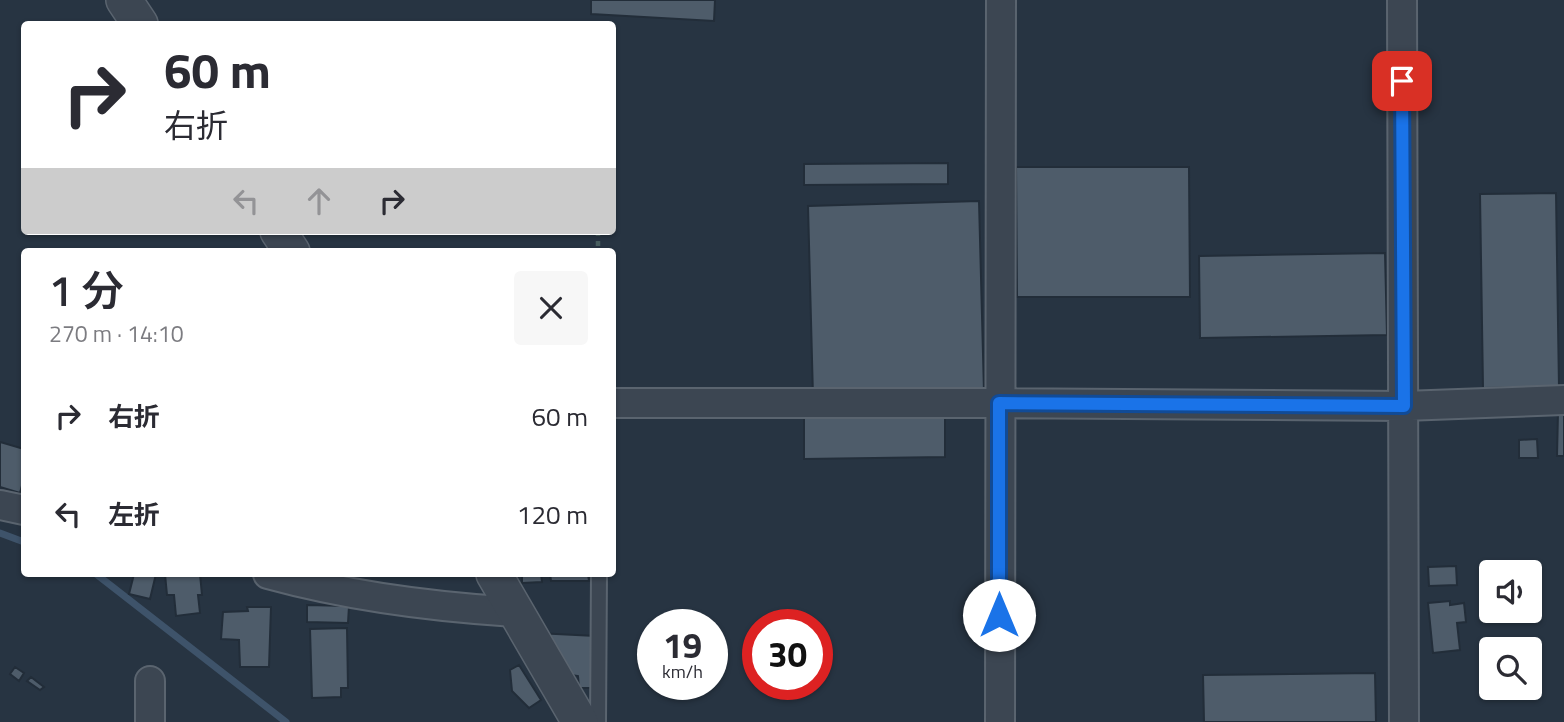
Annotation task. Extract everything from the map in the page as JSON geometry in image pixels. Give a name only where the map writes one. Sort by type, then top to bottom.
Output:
[{"type":"street","points":[[124,0],[138,21]]},
{"type":"street","points":[[1000,722],[1001,0]]},
{"type":"street","points":[[1402,0],[1404,722]]},
{"type":"street","points":[[616,403],[1404,406],[1564,400]]},
{"type":"street","points":[[0,505],[21,509]]},
{"type":"street","points":[[282,577],[370,596],[516,612]]},
{"type":"street","points":[[496,577],[580,722]]},
{"type":"street","points":[[150,681],[150,722]]},
{"type":"lane","points":[[598,722],[599,577]]},
{"type":"building","points":[[591,0],[715,0],[714,21],[591,14]]},
{"type":"building","points":[[948,163],[948,184],[804,185],[804,164]]},
{"type":"building","points":[[1016,167],[1189,167],[1190,297],[1017,297]]},
{"type":"building","points":[[1556,193],[1559,387],[1483,388],[1480,194]]},
{"type":"building","points":[[979,201],[984,392],[813,397],[808,206]]},
{"type":"building","points":[[1385,253],[1387,335],[1200,338],[1199,256]]},
{"type":"building","points":[[1558,412],[1564,412],[1564,456],[1557,456]]},
{"type":"building","points":[[945,416],[945,457],[804,459],[804,418]]},
{"type":"building","points":[[1537,439],[1538,458],[1519,458],[1519,440]]},
{"type":"building","points":[[0,442],[21,448],[21,489],[20,493],[0,487]]},
{"type":"building","points":[[1456,566],[1457,585],[1429,586],[1428,567]]},
{"type":"building","points":[[133,577],[155,577],[150,599],[129,594]]},
{"type":"building","points":[[165,577],[200,577],[202,595],[198,595],[200,613],[176,616],[174,595],[167,595]]},
{"type":"building","points":[[522,577],[541,577],[542,582],[522,583]]},
{"type":"building","points":[[550,577],[588,577],[589,581],[551,581]]},
{"type":"building","points":[[1450,601],[1450,605],[1464,603],[1466,622],[1457,623],[1460,650],[1433,653],[1428,603]]},
{"type":"building","points":[[307,605],[349,606],[348,623],[307,622]]},
{"type":"building","points":[[247,607],[271,607],[269,667],[240,667],[239,640],[221,639],[223,612],[248,611]]},
{"type":"building","points":[[347,628],[348,688],[341,688],[341,697],[312,698],[310,629]]},
{"type":"building","points":[[536,633],[596,636],[597,688],[579,688],[578,676],[560,673]]},
{"type":"building","points":[[519,665],[541,700],[529,708],[512,691],[510,670]]},
{"type":"building","points":[[15,667],[24,673],[19,681],[10,674]]},
{"type":"building","points":[[1375,673],[1376,722],[1204,722],[1203,675]]},
{"type":"building","points":[[31,677],[44,687],[40,690],[27,681]]},
{"type":"waterway","points":[[0,533],[21,541]]},
{"type":"waterway","points":[[100,577],[286,722]]},
{"type":"route","points":[[999,615],[999,403],[1404,406],[1402,81]]}]
